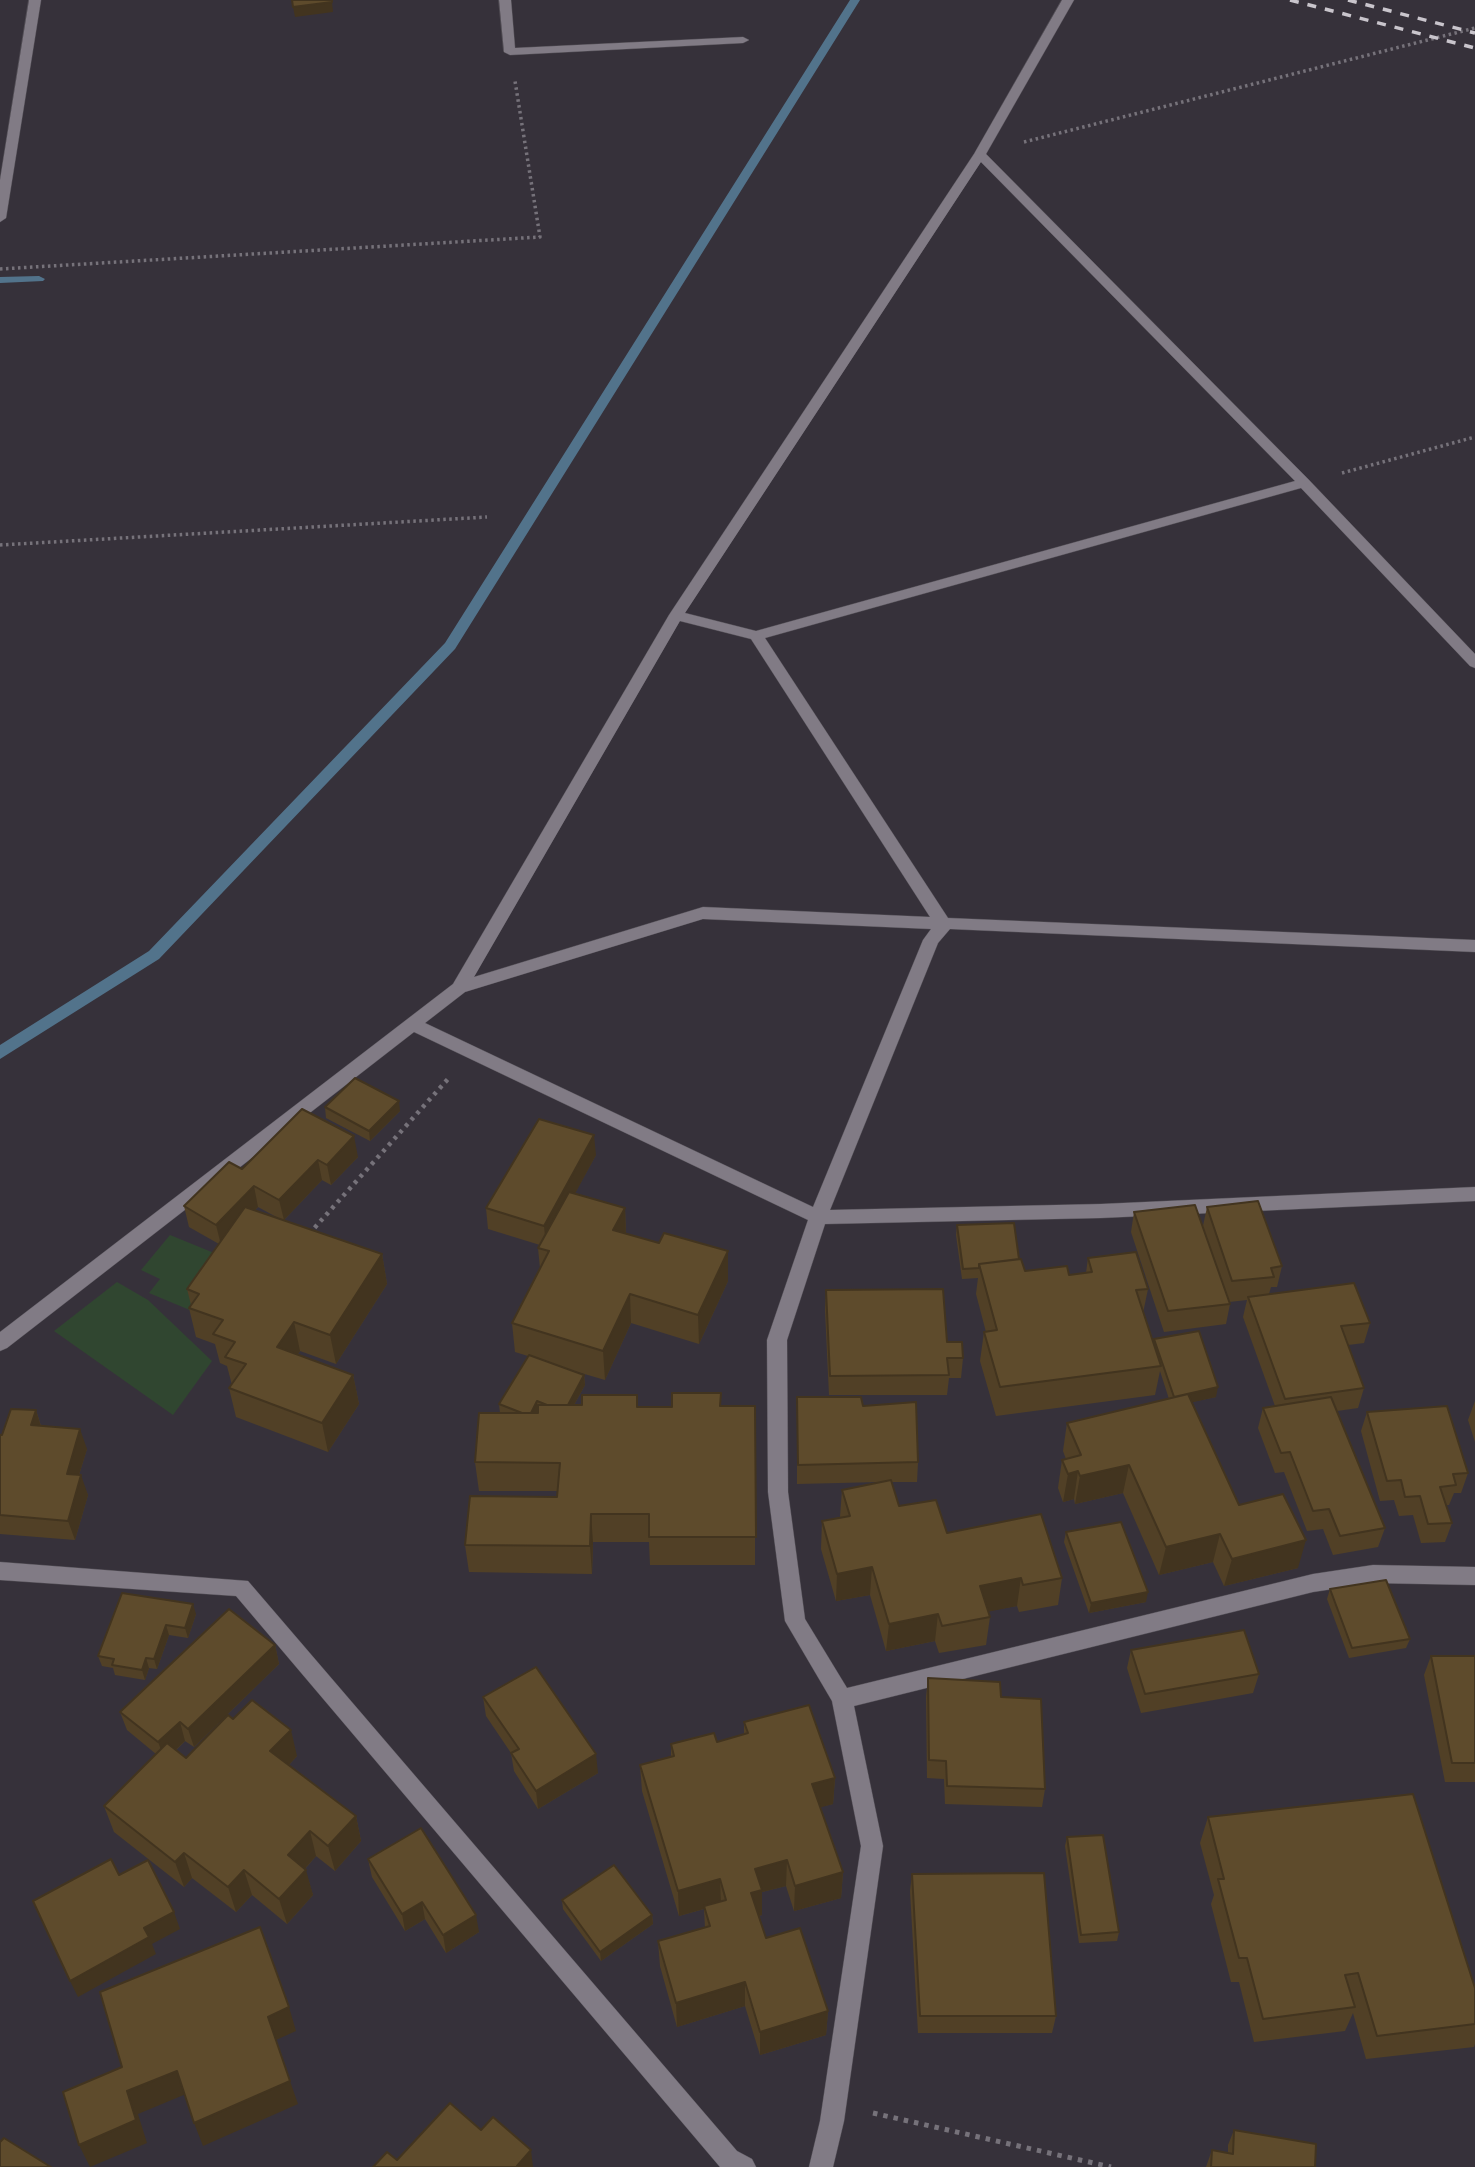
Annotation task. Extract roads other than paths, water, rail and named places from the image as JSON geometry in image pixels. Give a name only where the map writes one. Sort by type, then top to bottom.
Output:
[{"type":"street","points":[[0,218],[35,0]]},
{"type":"street","points":[[505,0],[510,52],[743,40]]},
{"type":"street","points":[[459,988],[676,615],[979,153],[1068,0]]},
{"type":"street","points":[[979,153],[1304,483],[1475,663]]},
{"type":"street","points":[[676,615],[756,636],[1304,483]]},
{"type":"street","points":[[756,636],[944,925]]},
{"type":"street","points":[[0,1343],[459,988],[703,912],[944,925],[1475,946]]},
{"type":"street","points":[[821,2167],[835,2105],[872,1846],[842,1699],[795,1621],[778,1492],[777,1340],[818,1217],[931,940],[944,925]]},
{"type":"street","points":[[412,1024],[818,1217],[1101,1211],[1475,1194]]},
{"type":"street","points":[[0,1571],[241,1587],[729,2159],[744,2167]]},
{"type":"street","points":[[842,1699],[1313,1583],[1373,1574],[1475,1576]]},
{"type":"waterway","points":[[0,1053],[154,955],[450,646],[855,0]]},
{"type":"waterway","points":[[0,280],[39,279]]},
{"type":"railway","points":[[1290,0],[1475,48]]},
{"type":"railway","points":[[1348,0],[1475,33]]}]
